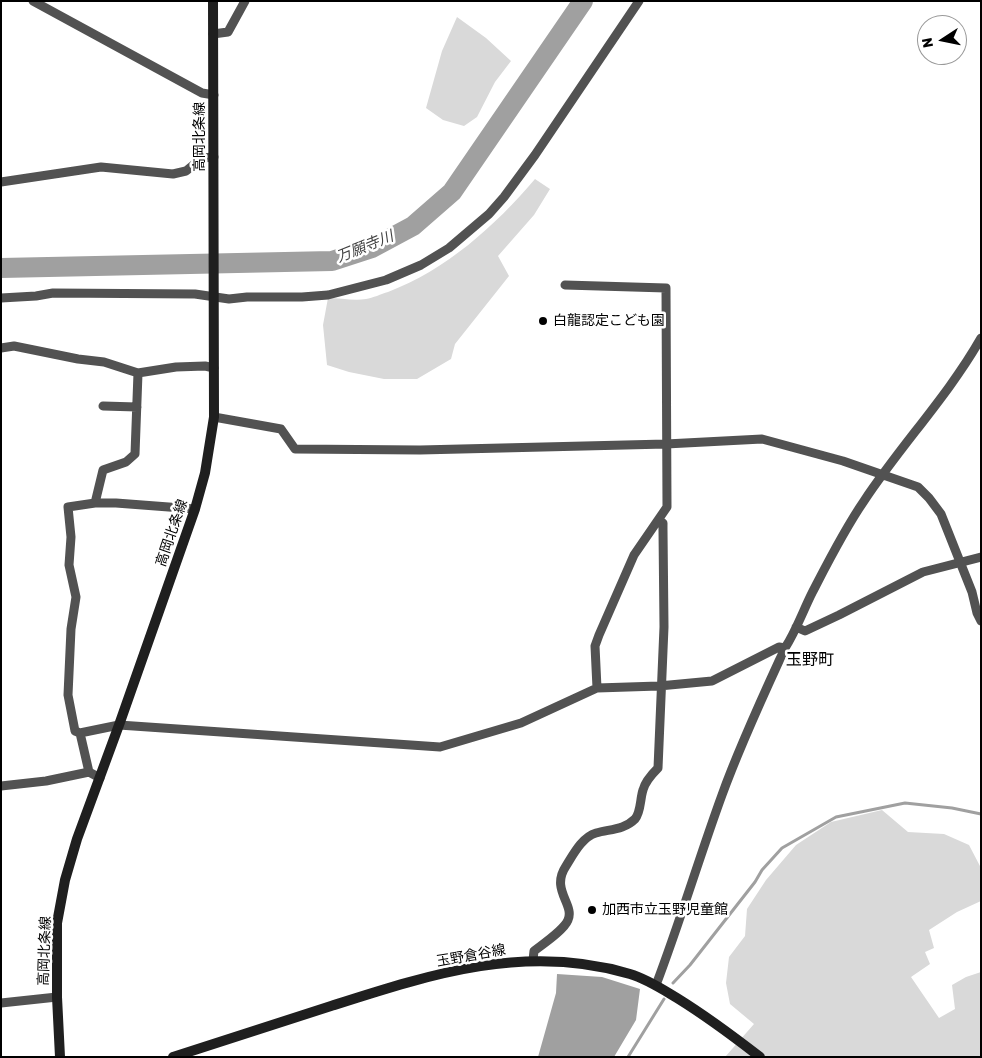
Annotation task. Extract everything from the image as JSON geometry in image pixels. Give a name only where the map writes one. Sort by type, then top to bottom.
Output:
[{"type":"main road","name":"高岡北条線","points":[[60,1057],[57,998],[57,923],[65,880],[77,839],[195,509],[205,473],[214,417],[213,1]]},
{"type":"main road","name":"玉野倉谷線","points":[[173,1057],[407,982],[480,966],[533,960],[584,964],[631,974],[656,985],[702,1014],[760,1057]]},
{"type":"street","points":[[33,1],[202,93],[214,95]]},
{"type":"street","points":[[213,34],[228,32],[244,1]]},
{"type":"street","points":[[1,298],[36,296],[53,292],[195,294],[214,295],[229,300],[247,297],[328,295],[350,291],[386,280],[436,258],[489,214],[504,197],[535,156],[639,1]]},
{"type":"street","points":[[1,182],[100,167],[173,174],[186,171],[202,158],[214,157]]},
{"type":"street","points":[[565,285],[666,288],[667,507],[634,555],[599,635],[595,646],[597,688]]},
{"type":"street","points":[[656,985],[676,932],[722,795],[740,748],[785,648],[837,545],[864,501],[931,412],[981,338]]},
{"type":"street","points":[[1,348],[14,346],[78,359],[104,362],[138,372],[176,367],[204,366],[214,368]]},
{"type":"street","points":[[94,503],[103,470],[126,462],[135,454],[138,372]]},
{"type":"street","points":[[103,406],[137,407]]},
{"type":"street","points":[[214,417],[281,429],[295,449],[420,450],[666,444],[762,439],[843,461],[918,487],[941,514],[961,562],[981,621]]},
{"type":"street","points":[[89,772],[80,733],[76,731],[68,695],[71,629],[76,597],[69,565],[71,537],[68,507],[94,503],[195,509]]},
{"type":"street","points":[[533,960],[534,951],[568,920],[569,913],[561,889],[560,877],[580,846],[595,833],[611,831],[636,818],[643,789],[658,768],[665,565],[663,523],[659,520]]},
{"type":"street","points":[[796,627],[805,631],[839,616],[923,572],[981,556]]},
{"type":"street","points":[[80,733],[119,725],[440,747],[521,723],[597,688],[712,681],[779,647],[785,648]]},
{"type":"street","points":[[1,786],[46,781],[89,772],[100,778]]},
{"type":"street","points":[[1,1004],[57,998]]},
{"type":"shaded area","points":[[457,17],[486,38],[511,61],[495,82],[477,117],[464,126],[443,120],[426,108],[442,51]]},
{"type":"shaded area","points":[[535,179],[550,189],[534,215],[498,256],[509,276],[455,344],[451,359],[417,379],[384,379],[349,372],[327,365],[323,325],[328,298],[357,300],[369,298],[388,292],[430,272],[486,230]]},
{"type":"shaded area","points":[[882,810],[908,832],[944,834],[969,845],[981,868],[981,901],[957,912],[929,930],[934,948],[925,952],[930,964],[911,977],[939,1018],[955,1009],[952,985],[966,977],[981,972],[981,1057],[725,1057],[754,1024],[730,1004],[726,983],[729,957],[745,936],[747,909],[766,880],[796,845],[831,822]]},
{"type":"shaded area","points":[[557,974],[602,977],[640,989],[636,1020],[614,1057],[538,1057],[556,993]]},
{"type":"waterway","name":"万願寺川","points":[[1,268],[332,261],[372,248],[413,226],[452,192],[583,1]]},
{"type":"waterway","points":[[673,983],[690,965],[755,882],[762,870],[782,848],[836,817],[905,803],[952,808],[981,814]]},
{"type":"waterway","points":[[628,1057],[664,999]]},
{"type":"place","name":"白龍認定こども園","points":[[543,321]]},
{"type":"place","name":"加西市立玉野児童館","points":[[592,910]]},
{"type":"district","name":"玉野町","points":[[810,660]]}]
